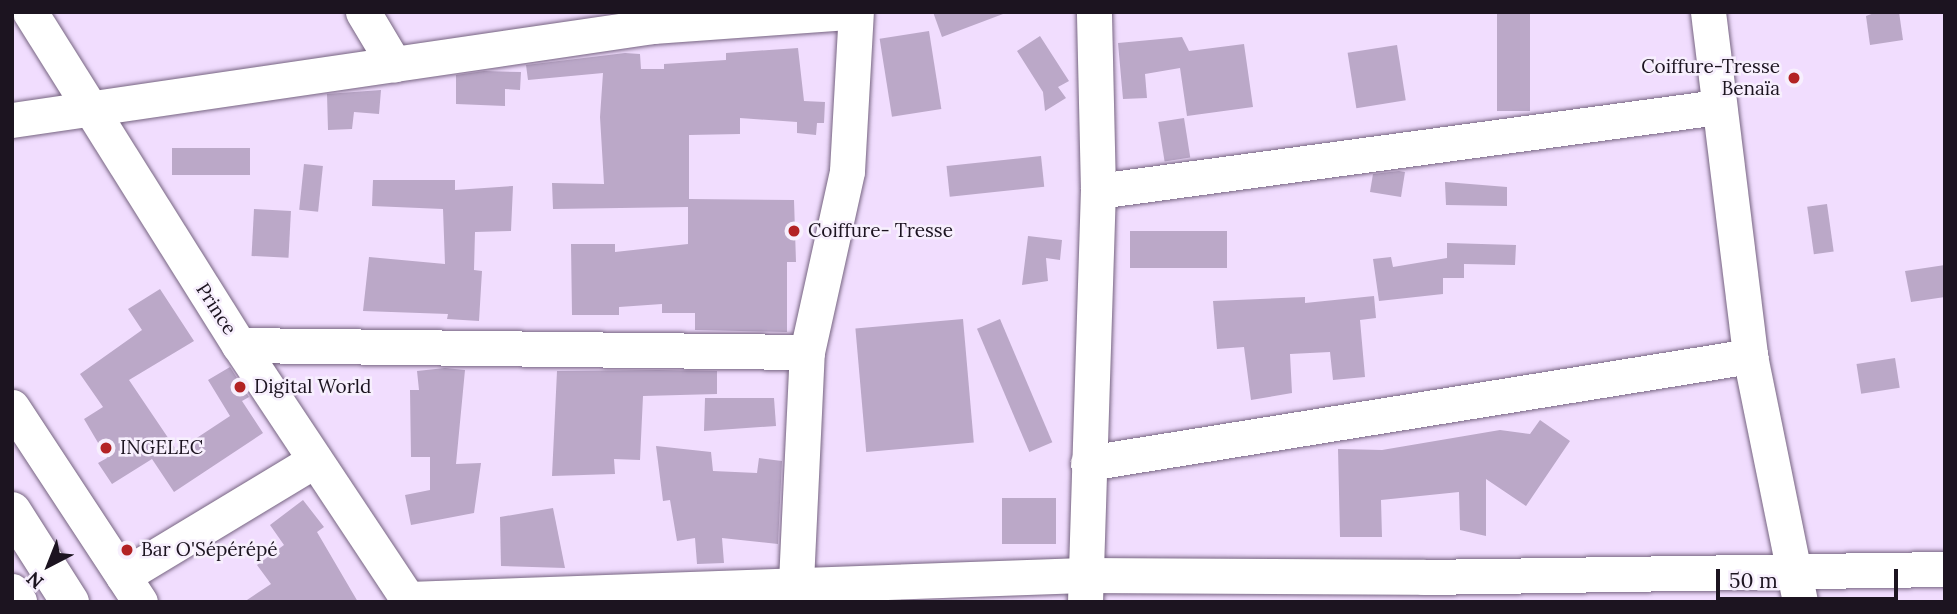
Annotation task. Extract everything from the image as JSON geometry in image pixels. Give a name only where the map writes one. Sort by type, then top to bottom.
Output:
[{"type":"main road","points":[[12,511],[70,602]]},
{"type":"main road","points":[[12,593],[18,602]]},
{"type":"street","name":"Prince","points":[[30,12],[88,109],[239,345],[409,601]]},
{"type":"street","points":[[363,12],[394,64]]},
{"type":"street","points":[[12,120],[653,26],[847,12]]},
{"type":"street","points":[[796,582],[807,352],[847,171],[856,12]]},
{"type":"street","points":[[1084,588],[1098,191],[1094,12]]},
{"type":"street","points":[[1708,12],[1750,356],[1797,587]]},
{"type":"street","points":[[1098,191],[1718,107]]},
{"type":"street","points":[[239,345],[807,352]]},
{"type":"street","points":[[1088,463],[1750,356]]},
{"type":"street","points":[[12,407],[131,589],[315,460]]},
{"type":"street","points":[[409,601],[796,582],[1084,588],[1423,577],[1797,587],[1945,569]]},
{"type":"building","points":[[933,12],[1003,12],[1003,14],[942,37]]},
{"type":"building","points":[[1497,12],[1530,12],[1530,111],[1497,111]]},
{"type":"building","points":[[1877,12],[1899,12],[1903,40],[1870,45],[1866,16]]},
{"type":"building","points":[[929,31],[941,109],[892,117],[880,39]]},
{"type":"building","points":[[1040,36],[1069,81],[1058,87],[1066,98],[1045,111],[1043,92],[1017,51]]},
{"type":"building","points":[[1182,37],[1189,51],[1244,44],[1253,107],[1187,116],[1180,68],[1145,74],[1147,98],[1123,99],[1118,43]]},
{"type":"building","points":[[1397,45],[1406,100],[1356,108],[1348,53]]},
{"type":"building","points":[[798,48],[804,101],[825,102],[824,123],[817,123],[816,135],[797,133],[797,122],[740,118],[740,134],[689,135],[689,199],[794,200],[796,262],[787,262],[787,332],[695,330],[695,313],[662,313],[662,304],[619,307],[619,315],[572,315],[571,244],[615,244],[615,252],[688,244],[688,207],[553,209],[552,183],[604,184],[600,117],[603,73],[528,80],[526,65],[625,53],[640,54],[641,69],[664,69],[664,64],[726,60],[726,53]]},
{"type":"building","points":[[484,71],[521,72],[520,90],[505,89],[505,106],[456,104],[456,75]]},
{"type":"building","points":[[381,90],[379,114],[354,112],[352,129],[328,130],[327,94]]},
{"type":"building","points":[[1184,118],[1190,158],[1165,162],[1158,122]]},
{"type":"building","points":[[172,148],[250,148],[250,175],[172,175]]},
{"type":"building","points":[[1041,156],[1044,187],[950,197],[947,166]]},
{"type":"building","points":[[304,164],[323,166],[318,212],[299,210]]},
{"type":"building","points":[[1405,172],[1401,197],[1370,192],[1373,174]]},
{"type":"building","points":[[373,180],[455,180],[455,190],[513,186],[511,231],[475,232],[474,270],[482,271],[479,321],[447,319],[448,314],[363,311],[369,257],[445,264],[443,209],[372,206]]},
{"type":"building","points":[[1445,182],[1507,187],[1507,206],[1446,205]]},
{"type":"building","points":[[1827,204],[1834,252],[1814,254],[1807,207]]},
{"type":"building","points":[[254,209],[291,211],[288,258],[252,256]]},
{"type":"building","points":[[1130,231],[1227,231],[1227,268],[1130,268]]},
{"type":"building","points":[[1028,236],[1062,240],[1060,260],[1046,258],[1048,281],[1022,285]]},
{"type":"building","points":[[1447,243],[1516,245],[1515,265],[1464,264],[1464,278],[1443,278],[1443,294],[1379,301],[1373,259],[1391,257],[1393,267],[1447,258]]},
{"type":"building","points":[[1945,265],[1945,297],[1911,302],[1905,271]]},
{"type":"building","points":[[160,289],[194,341],[129,380],[177,451],[230,416],[208,380],[230,367],[249,397],[242,401],[263,433],[174,492],[152,459],[112,484],[98,463],[107,458],[84,419],[103,407],[80,374],[142,330],[128,309]]},
{"type":"building","points":[[1374,296],[1376,318],[1360,320],[1365,377],[1333,380],[1330,352],[1290,354],[1292,393],[1251,400],[1244,347],[1217,349],[1213,301],[1305,297],[1305,303]]},
{"type":"building","points":[[963,319],[974,443],[866,452],[855,328]]},
{"type":"building","points":[[1000,319],[1052,442],[1029,452],[977,329]]},
{"type":"building","points":[[1895,358],[1900,388],[1861,394],[1856,364]]},
{"type":"building","points":[[445,368],[465,370],[456,464],[481,463],[474,513],[411,525],[405,495],[430,490],[430,457],[411,457],[410,390],[419,390],[417,371]]},
{"type":"building","points":[[557,371],[717,371],[717,394],[643,396],[640,460],[614,459],[615,474],[552,476]]},
{"type":"building","points":[[705,398],[774,398],[776,426],[704,431]]},
{"type":"building","points":[[1540,420],[1570,441],[1526,506],[1486,479],[1486,536],[1460,530],[1459,492],[1381,500],[1382,537],[1340,537],[1338,449],[1382,450],[1500,430],[1530,434]]},
{"type":"building","points":[[656,446],[711,452],[713,471],[757,473],[759,458],[782,461],[778,544],[722,538],[724,563],[697,564],[695,538],[677,541],[670,500],[663,501]]},
{"type":"building","points":[[1002,498],[1056,498],[1056,544],[1002,544]]},
{"type":"building","points":[[303,500],[324,527],[317,532],[358,602],[244,602],[271,584],[257,565],[284,545],[270,525]]},
{"type":"building","points":[[553,508],[565,568],[501,566],[500,517]]},
{"type":"place","name":"Coiffure-Tresse Benaïa","points":[[1794,78]]},
{"type":"place","name":"Coiffure- Tresse","points":[[794,231]]},
{"type":"place","name":"Digital World","points":[[240,387]]},
{"type":"place","name":"INGELEC","points":[[106,448]]},
{"type":"place","name":"Bar O'Sépérépé","points":[[127,550]]}]
